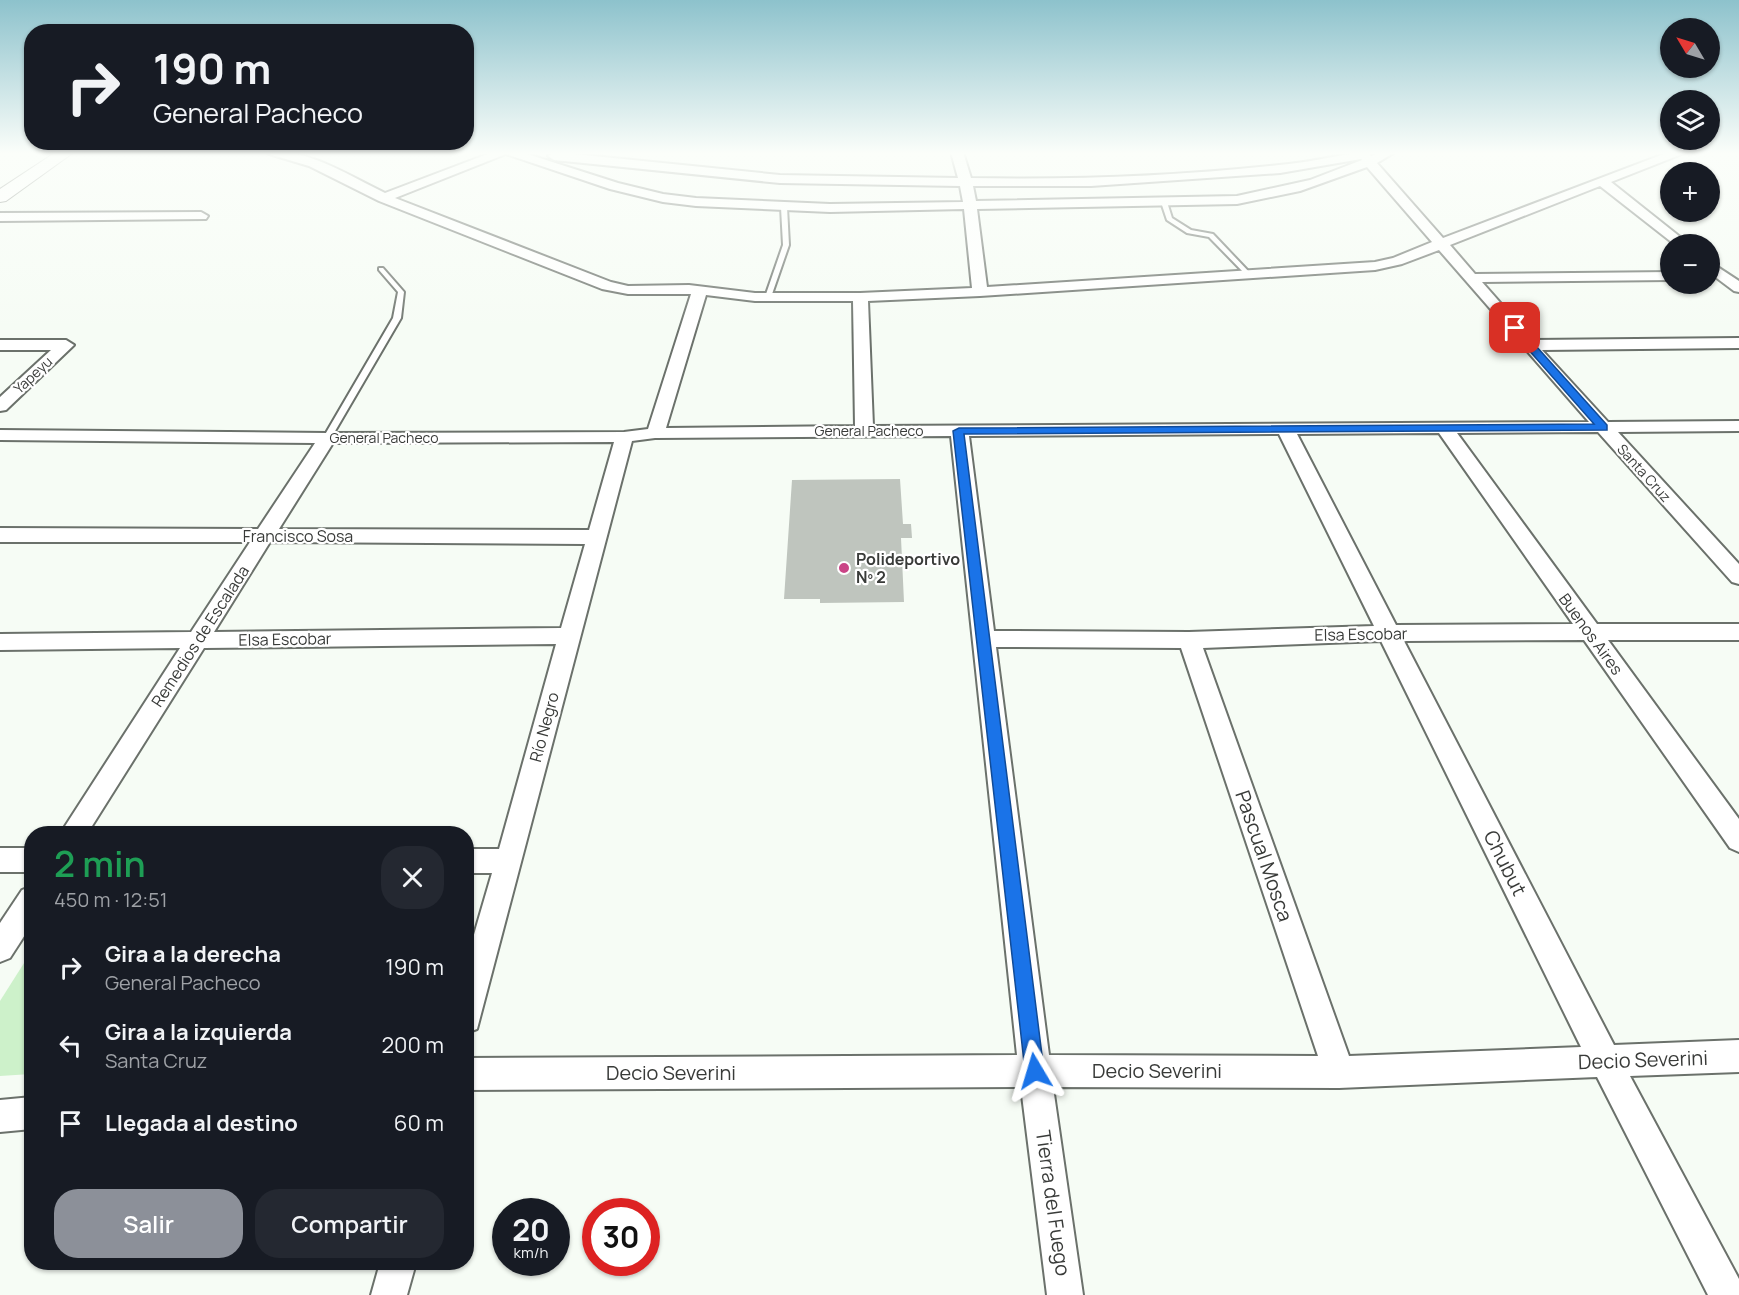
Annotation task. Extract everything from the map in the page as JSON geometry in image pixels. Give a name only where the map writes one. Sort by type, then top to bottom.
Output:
[{"type":"street","points":[[421,212],[616,289],[700,290],[737,296],[768,297],[860,297],[980,292],[1365,267],[1397,261],[1522,212]]},
{"type":"street","points":[[973,212],[980,292]]},
{"type":"street","name":"Santa Cruz","points":[[1413,212],[1529,345],[1739,577]]},
{"type":"street","points":[[1641,212],[1669,234]]},
{"type":"street","points":[[0,217],[201,216]]},
{"type":"street","points":[[1472,278],[1660,276]]},
{"type":"street","points":[[1720,276],[1739,276]]},
{"type":"street","points":[[1720,278],[1739,288]]},
{"type":"street","points":[[655,433],[700,290]]},
{"type":"street","points":[[860,297],[864,431]]},
{"type":"street","points":[[1529,345],[1739,343]]},
{"type":"street","name":"Yapeyu","points":[[0,345],[66,345],[0,406]]},
{"type":"street","name":"General Pacheco","points":[[2,438],[624,436],[655,433],[864,431],[1739,426]]},
{"type":"street","name":"Buenos Aires","points":[[1444,428],[1739,840]]},
{"type":"street","name":"Chubut","points":[[1286,430],[1605,1061],[1728,1295]]},
{"type":"street","name":"Tierra del Fuego","points":[[959,431],[1035,1071],[1065,1295]]},
{"type":"street","name":"Río Negro","points":[[474,987],[624,436]]},
{"type":"street","name":"Remedios de Escalada","points":[[78,826],[327,438]]},
{"type":"street","name":"Francisco Sosa","points":[[0,536],[596,537]]},
{"type":"street","name":"Elsa Escobar","points":[[983,639],[1189,640],[1389,633],[1739,632]]},
{"type":"street","name":"Elsa Escobar","points":[[0,642],[569,636]]},
{"type":"street","name":"Pascual Mosca","points":[[1189,640],[1339,1072]]},
{"type":"street","points":[[0,860],[24,860]]},
{"type":"street","points":[[474,861],[507,861]]},
{"type":"street","points":[[0,948],[24,911]]},
{"type":"street","name":"Decio Severini","points":[[474,1074],[1339,1072],[1739,1056]]},
{"type":"street","points":[[0,1116],[24,1114]]},
{"type":"street","points":[[389,1295],[396,1270]]},
{"type":"lane","points":[[768,297],[786,244],[784,212]]},
{"type":"lane","points":[[1167,212],[1169,219],[1189,232],[1211,236],[1249,275]]},
{"type":"lane","points":[[327,438],[398,318],[401,292],[381,269]]},
{"type":"green space","points":[[24,963],[24,1074],[0,1076],[0,1001]]},
{"type":"building","name":"Polideportivo Nº 2","points":[[900,479],[903,524],[911,524],[912,538],[901,538],[904,602],[820,603],[820,599],[784,599],[792,480]]},
{"type":"place","name":"Polideportivo Nº 2","points":[[844,568]]},
{"type":"route","points":[[1035,1071],[959,431],[1603,427],[1515,328]]}]
